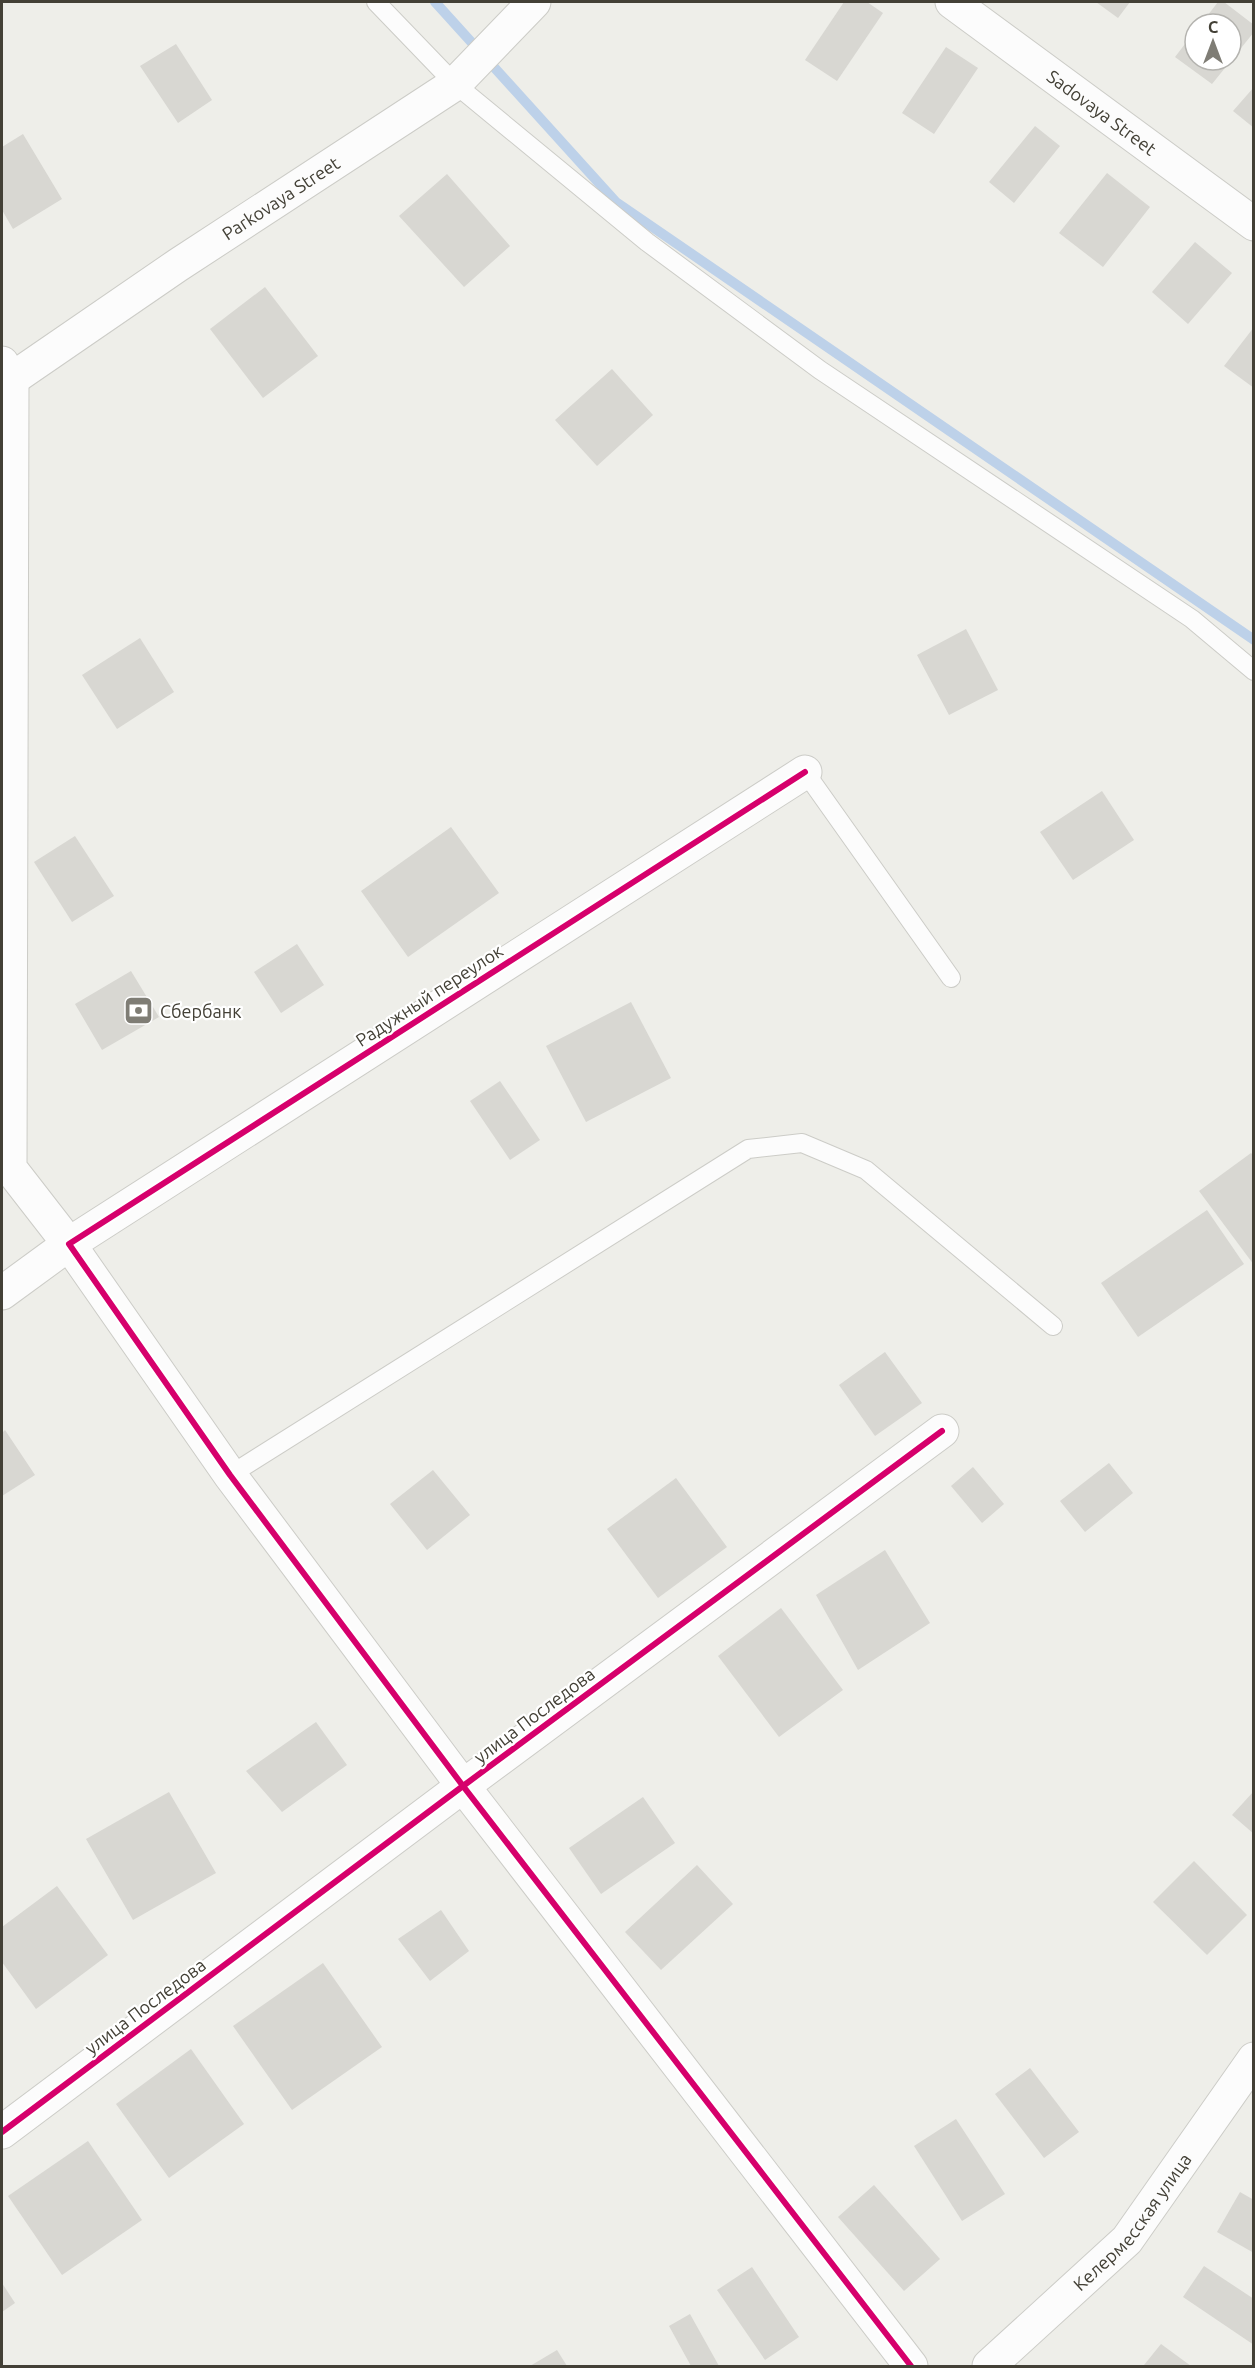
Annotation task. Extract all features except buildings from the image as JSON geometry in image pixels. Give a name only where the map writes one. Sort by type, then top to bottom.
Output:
[{"type":"street","name":"Parkovaya Street","points":[[7,371],[178,265],[455,84],[534,2]]},
{"type":"street","name":"Sadovaya Street","points":[[952,2],[1254,224]]},
{"type":"street","points":[[7,371],[10,1168],[69,1244],[230,1474],[463,1786],[911,2367]]},
{"type":"street","name":"Радужный переулок","points":[[2,1293],[69,1244],[805,772]]},
{"type":"street","name":"улица Последова","points":[[2,2132],[942,1431]]},
{"type":"street","name":"Келермесская улица","points":[[989,2367],[1127,2240],[1254,2059]]},
{"type":"lane","points":[[376,2],[455,84],[647,242],[820,370],[1192,619],[1254,671]]},
{"type":"lane","points":[[805,772],[951,978]]},
{"type":"lane","points":[[230,1474],[748,1149],[802,1143],[866,1170],[1053,1326]]},
{"type":"waterway","points":[[435,2],[616,202],[1254,640]]},
{"type":"cycle path","points":[[805,772],[69,1244],[230,1475],[463,1786],[911,2366]]},
{"type":"cycle path","points":[[2,2132],[942,1431]]},
{"type":"place","name":"Сбербанк","points":[[139,1011]]}]
